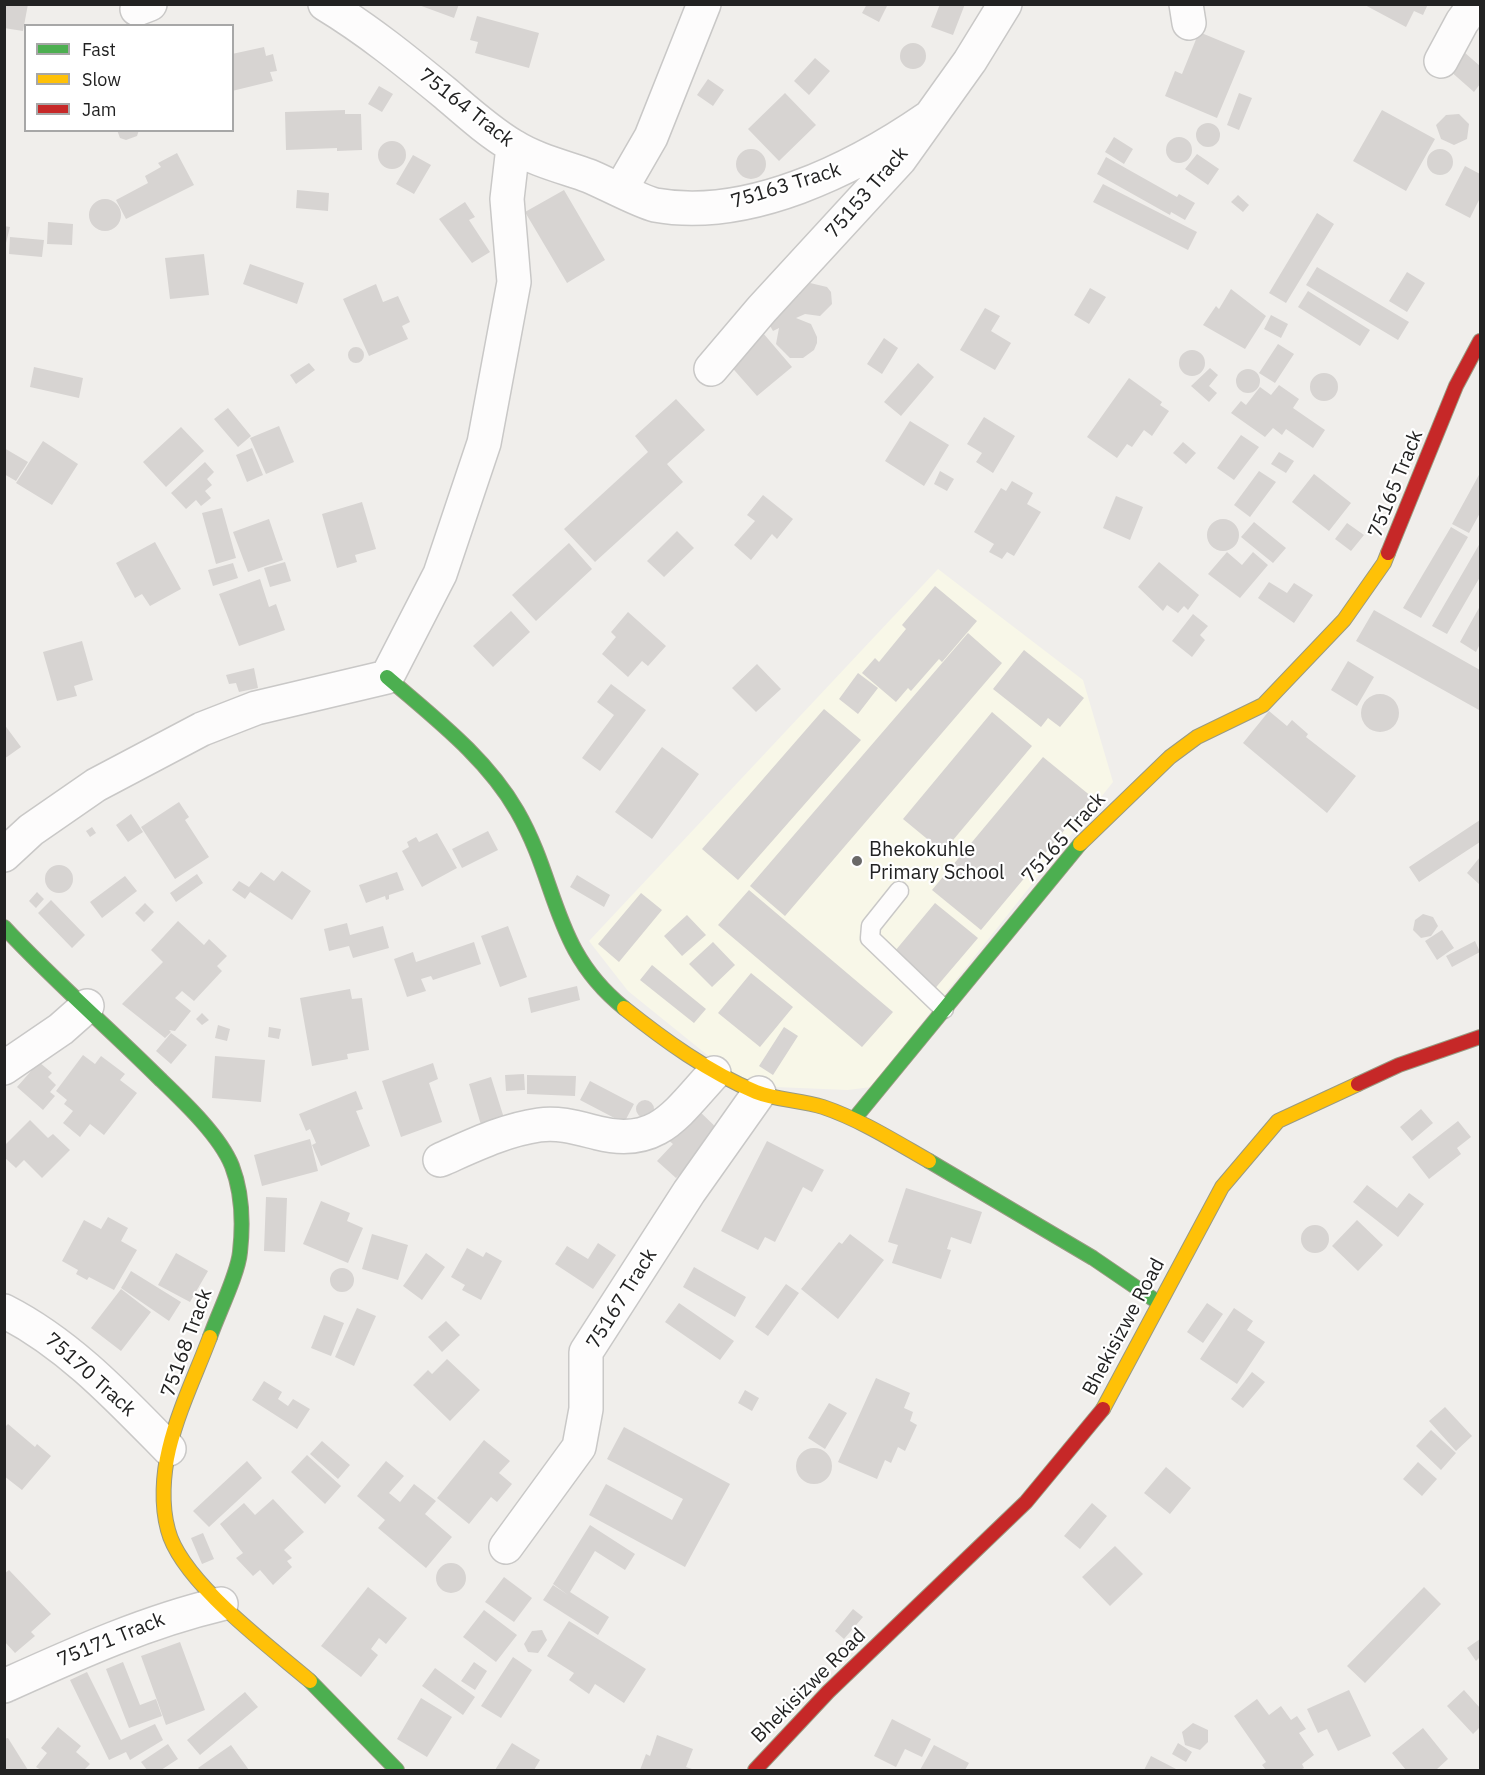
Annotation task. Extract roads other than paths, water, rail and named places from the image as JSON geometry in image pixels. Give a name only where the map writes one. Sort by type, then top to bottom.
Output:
[{"type":"street","name":"75164 Track","points":[[325,4],[402,57],[513,147],[621,189]]},
{"type":"street","points":[[621,189],[651,137],[704,4]]},
{"type":"street","name":"75153 Track","points":[[711,369],[762,309],[900,159],[970,61],[1005,4]]},
{"type":"street","points":[[1441,61],[1462,22],[1475,4]]},
{"type":"street","name":"75163 Track","points":[[621,189],[652,204],[688,210],[748,202],[841,171],[886,147],[928,117]]},
{"type":"street","points":[[4,855],[31,830],[96,785],[202,729],[256,708],[387,677],[440,574],[484,443],[514,282],[507,199],[513,147]]},
{"type":"street","name":"75165 Track","points":[[855,1118],[1083,840],[1179,750],[1197,737],[1263,705],[1344,620],[1384,564],[1456,386],[1480,341]]},
{"type":"street","points":[[387,677],[472,754],[512,802],[529,831],[569,939],[580,960],[588,973],[621,1005],[714,1072],[759,1093],[824,1107],[855,1118],[1093,1258],[1159,1303]]},
{"type":"street","name":"75168 Track","points":[[4,927],[44,970],[87,1006],[188,1105],[232,1166],[241,1208],[240,1254],[169,1449],[163,1494],[168,1532],[184,1562],[221,1604],[310,1681],[397,1770]]},
{"type":"street","points":[[4,1068],[61,1029],[87,1006]]},
{"type":"street","name":"Bhekisizwe Road","points":[[755,1770],[828,1692],[1026,1502],[1108,1403],[1222,1186],[1278,1121],[1399,1065],[1480,1037]]},
{"type":"street","points":[[440,1160],[498,1135],[540,1125],[562,1124],[618,1138],[643,1136],[653,1132],[680,1112],[714,1072]]},
{"type":"street","name":"75167 Track","points":[[506,1547],[579,1448],[586,1409],[586,1352],[690,1192],[759,1093]]},
{"type":"street","name":"75170 Track","points":[[4,1311],[36,1327],[95,1375],[169,1449]]},
{"type":"street","name":"75171 Track","points":[[4,1686],[82,1651],[172,1616],[221,1604]]},
{"type":"lane","points":[[899,891],[871,926],[870,938],[944,1010]]},
{"type":"place","name":"Bhekokuhle Primary School","points":[[857,861]]}]
